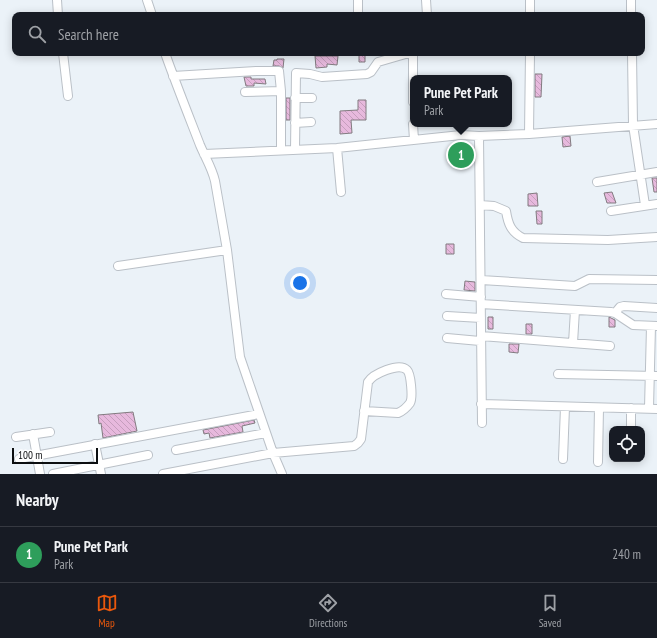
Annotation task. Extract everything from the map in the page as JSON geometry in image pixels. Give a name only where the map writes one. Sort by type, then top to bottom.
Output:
[{"type":"street","points":[[56,0],[58,12]]},
{"type":"street","points":[[147,0],[151,12]]},
{"type":"street","points":[[358,0],[358,12]]},
{"type":"street","points":[[426,0],[427,12]]},
{"type":"street","points":[[530,0],[530,12]]},
{"type":"street","points":[[631,0],[631,12]]},
{"type":"street","points":[[63,56],[68,96]]},
{"type":"street","points":[[166,56],[215,181],[227,250],[240,357],[259,414],[282,474]]},
{"type":"street","points":[[295,150],[296,73],[310,74],[322,78],[367,74],[371,72],[378,62],[399,56]]},
{"type":"street","points":[[413,56],[413,75]]},
{"type":"street","points":[[529,134],[530,56]]},
{"type":"street","points":[[632,56],[633,126],[645,205]]},
{"type":"street","points":[[173,76],[277,71],[280,73],[281,150]]},
{"type":"street","points":[[245,92],[281,91]]},
{"type":"street","points":[[295,98],[312,98]]},
{"type":"street","points":[[295,123],[311,122]]},
{"type":"street","points":[[204,154],[337,148],[462,135],[479,136],[529,134],[657,124]]},
{"type":"street","points":[[413,127],[414,140]]},
{"type":"street","points":[[479,136],[482,423]]},
{"type":"street","points":[[337,148],[341,192]]},
{"type":"street","points":[[597,182],[657,172]]},
{"type":"street","points":[[611,211],[657,204]]},
{"type":"street","points":[[480,206],[494,206],[506,211],[511,229],[523,238],[608,240],[657,237]]},
{"type":"street","points":[[118,266],[227,250]]},
{"type":"street","points":[[481,280],[575,286],[589,279],[602,278],[657,280]]},
{"type":"street","points":[[446,294],[481,300],[615,313],[633,325],[654,326],[653,408],[599,408],[481,404]]},
{"type":"street","points":[[615,313],[620,307],[628,306],[657,308]]},
{"type":"street","points":[[573,343],[575,310]]},
{"type":"street","points":[[447,316],[481,318]]},
{"type":"street","points":[[447,338],[480,338],[610,346]]},
{"type":"street","points":[[163,474],[273,453],[354,446],[361,439],[364,411],[368,382],[371,378],[382,372],[392,369],[400,368],[408,371],[410,376],[412,399],[408,406],[398,413],[364,411]]},
{"type":"street","points":[[558,374],[653,376]]},
{"type":"street","points":[[563,459],[564,407]]},
{"type":"street","points":[[598,462],[599,408]]},
{"type":"street","points":[[631,408],[631,426]]},
{"type":"street","points":[[19,459],[259,414]]},
{"type":"street","points":[[16,437],[50,432]]},
{"type":"street","points":[[176,450],[266,433]]},
{"type":"street","points":[[33,434],[40,474]]},
{"type":"street","points":[[95,444],[101,474]]},
{"type":"street","points":[[53,474],[148,455]]},
{"type":"building","points":[[315,56],[338,56],[337,65],[327,64],[327,67],[316,68]]},
{"type":"building","points":[[359,56],[365,56],[365,62],[359,62]]},
{"type":"building","points":[[284,59],[283,68],[273,66],[274,60]]},
{"type":"building","points":[[535,74],[542,74],[541,97],[535,97]]},
{"type":"building","points":[[244,77],[251,77],[251,79],[265,79],[266,84],[254,83],[254,86],[246,86]]},
{"type":"building","points":[[286,98],[290,98],[290,120],[286,120]]},
{"type":"building","points":[[358,100],[366,100],[366,120],[351,120],[352,133],[340,134],[340,111],[358,110]]},
{"type":"building","points":[[570,136],[571,146],[563,147],[562,137]]},
{"type":"building","points":[[652,178],[657,178],[657,192],[654,192]]},
{"type":"building","points":[[612,192],[616,203],[607,203],[604,193]]},
{"type":"building","points":[[537,193],[538,206],[528,206],[528,194]]},
{"type":"building","points":[[536,211],[542,211],[542,224],[537,224]]},
{"type":"building","points":[[446,244],[454,244],[454,254],[446,254]]},
{"type":"building","points":[[465,281],[475,282],[475,291],[464,290]]},
{"type":"building","points":[[488,317],[493,317],[493,329],[488,329]]},
{"type":"building","points":[[609,317],[615,320],[615,327],[609,327]]},
{"type":"building","points":[[526,324],[532,324],[532,334],[526,334]]},
{"type":"building","points":[[509,344],[519,344],[518,353],[509,352]]},
{"type":"building","points":[[133,412],[137,431],[103,438],[101,423],[99,424],[98,415]]},
{"type":"building","points":[[254,420],[255,423],[242,426],[243,432],[210,438],[209,433],[204,434],[203,430]]},
{"type":"place","name":"Pune Pet Park","points":[[461,155]]}]
